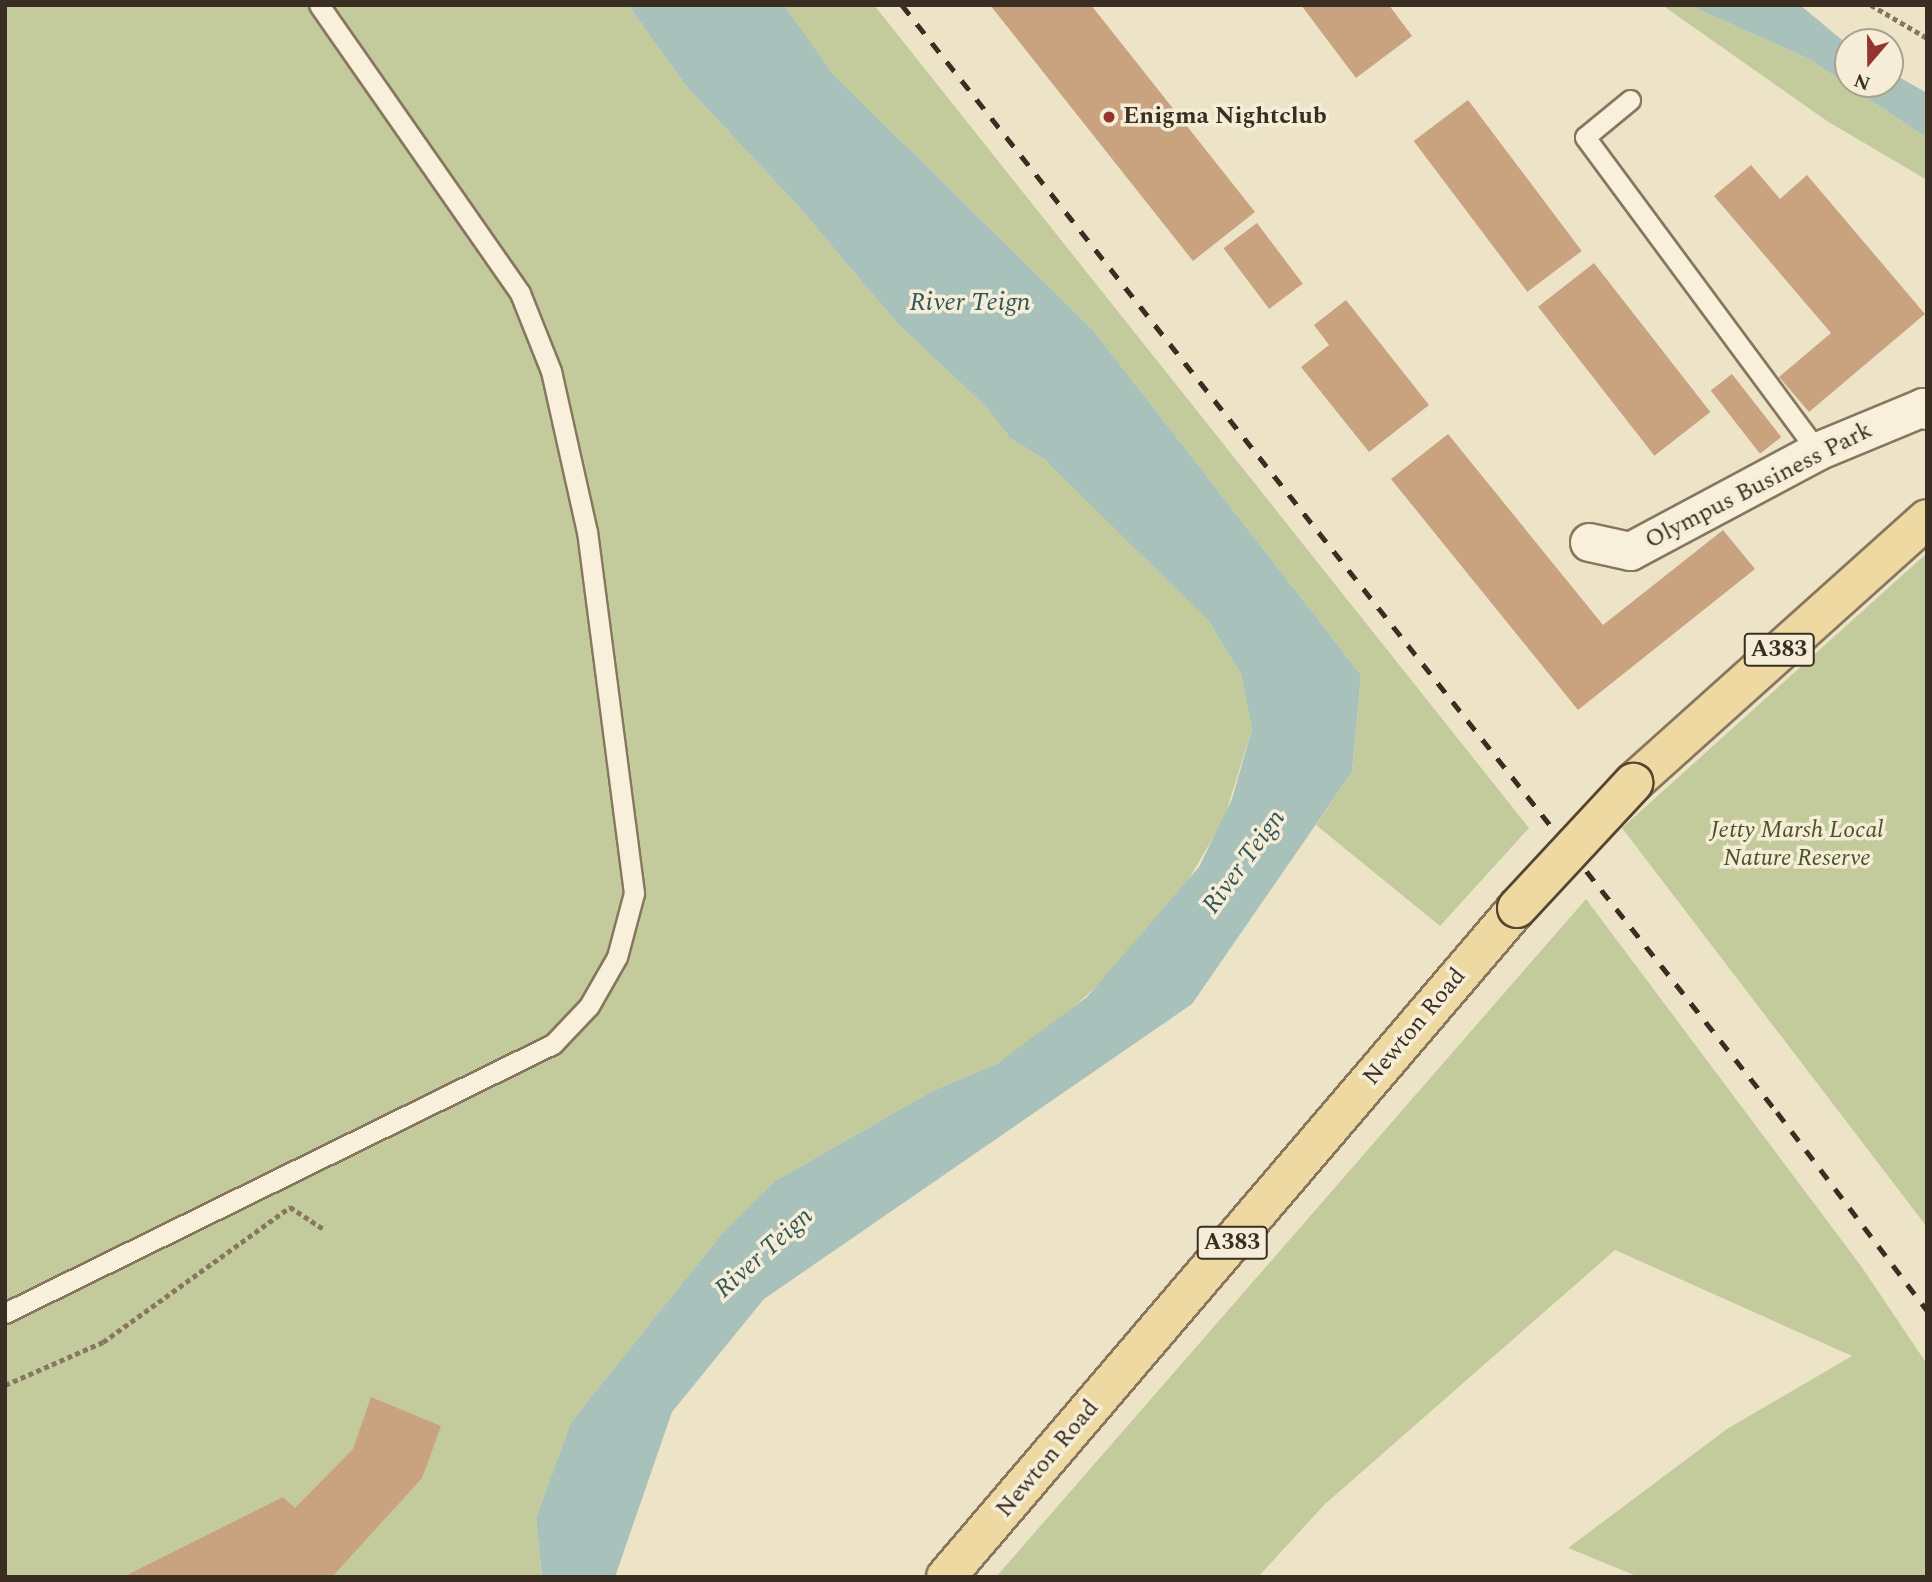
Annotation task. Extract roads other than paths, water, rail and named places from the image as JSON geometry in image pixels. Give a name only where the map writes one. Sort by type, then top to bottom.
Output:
[{"type":"main road","name":"Newton Road","points":[[946,1577],[1517,908],[1633,783],[1927,519]]},
{"type":"street","name":"Olympus Business Park","points":[[1589,542],[1630,551],[1817,451],[1923,407],[1927,410]]},
{"type":"lane","points":[[5,1313],[553,1044],[589,1006],[617,957],[634,893],[587,532],[551,371],[520,293],[319,5]]},
{"type":"lane","points":[[1630,100],[1585,137],[1817,451]]},
{"type":"water","name":"River Teign","points":[[628,5],[784,5],[834,75],[1093,330],[1361,675],[1352,772],[1192,1004],[764,1299],[672,1412],[615,1577],[542,1577],[536,1518],[571,1422],[721,1235],[775,1181],[934,1090],[997,1064],[1087,997],[1199,867],[1232,799],[1252,729],[1241,674],[1208,620],[1045,460],[1010,438],[987,408],[897,323],[799,207],[686,86]]},
{"type":"water","points":[[1689,5],[1800,5],[1834,33],[1834,76],[1809,59]]},
{"type":"water","points":[[1904,80],[1927,93],[1927,138],[1867,98],[1904,98]]},
{"type":"railway","points":[[902,5],[1777,1112],[1927,1310]]},
{"type":"place","name":"Enigma Nightclub","points":[[1109,117]]},
{"type":"park label","name":"Jetty Marsh Local Nature Reserve","points":[[1797,845]]}]
